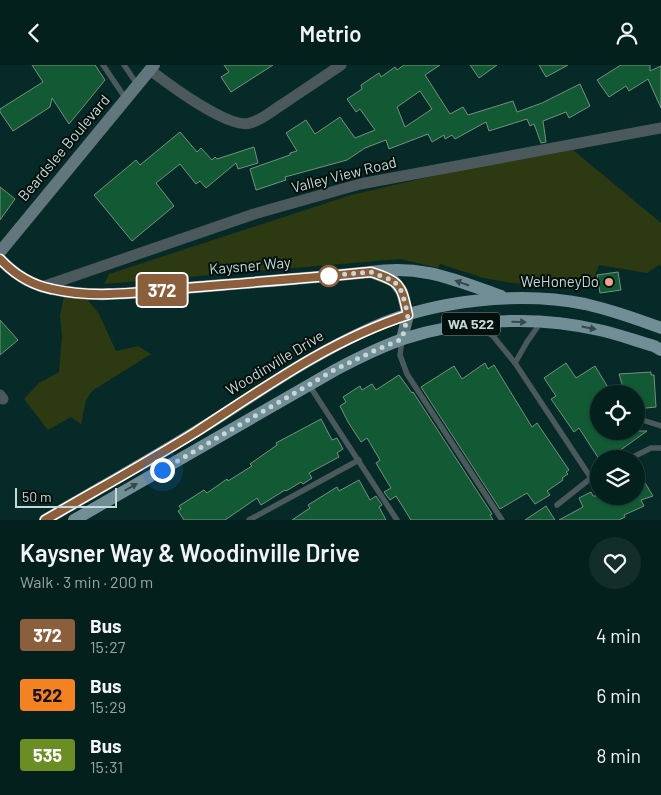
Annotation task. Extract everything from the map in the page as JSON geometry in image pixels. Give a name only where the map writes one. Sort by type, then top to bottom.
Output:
[{"type":"main road","name":"Beardslee Boulevard","points":[[0,252],[152,67]]},
{"type":"main road","name":"Kaysner Way","points":[[0,259],[26,281],[42,287],[65,292],[103,294],[371,272],[394,281],[399,286],[408,315]]},
{"type":"main road","points":[[371,272],[400,269],[429,272],[508,299]]},
{"type":"main road","name":"Woodinville Drive","points":[[45,520],[180,441],[320,354],[375,326],[408,315],[469,302],[508,299],[557,301],[586,304],[661,328]]},
{"type":"main road","points":[[402,339],[408,315]]},
{"type":"main road","name":"WA 522","points":[[74,520],[359,357],[402,339],[475,323],[500,321],[541,322],[575,325],[599,330],[661,350]]},
{"type":"street","points":[[152,67],[202,106],[227,121],[249,124],[266,115],[341,65]]},
{"type":"street","name":"Valley View Road","points":[[42,287],[254,214],[360,184],[661,127]]},
{"type":"lane","points":[[103,65],[126,99]]},
{"type":"lane","points":[[124,65],[138,85]]},
{"type":"lane","points":[[515,363],[541,322]]},
{"type":"lane","points":[[475,323],[493,336],[515,363],[590,476]]},
{"type":"lane","points":[[402,339],[400,355],[407,374],[502,520]]},
{"type":"lane","points":[[309,385],[397,520]]},
{"type":"lane","points":[[645,421],[661,426]]},
{"type":"lane","points":[[645,451],[651,448],[661,448]]},
{"type":"lane","points":[[249,520],[359,459]]},
{"type":"lane","points":[[557,505],[590,479]]},
{"type":"green space","points":[[567,145],[661,223],[661,266],[659,265],[647,273],[599,265],[592,283],[578,288],[512,283],[484,278],[440,264],[438,268],[400,259],[104,284],[109,274],[351,195]]},
{"type":"green space","points":[[65,292],[83,294],[99,314],[116,351],[138,346],[151,354],[92,391],[86,400],[81,424],[71,417],[48,430],[24,399],[39,383],[59,372],[62,336],[60,315]]},
{"type":"building","points":[[32,65],[95,65],[105,80],[69,124],[52,98],[50,107],[13,131],[0,112],[0,109],[43,82]]},
{"type":"building","points":[[224,65],[273,65],[231,92],[221,77],[229,72]]},
{"type":"building","points":[[404,65],[440,65],[425,75],[450,114],[463,107],[468,115],[513,101],[517,112],[542,103],[580,84],[590,106],[569,118],[566,112],[543,121],[546,142],[541,143],[534,124],[530,126],[527,119],[489,131],[486,122],[455,139],[452,135],[445,139],[444,135],[432,142],[428,134],[389,149],[386,140],[365,148],[347,160],[285,177],[286,180],[256,190],[250,169],[297,151],[286,133],[306,120],[315,134],[340,117],[355,138],[375,130],[360,109],[356,112],[347,99],[362,89],[361,85],[379,73],[381,77],[395,67],[397,70]],"holes":[[[420,91],[432,109],[405,127],[397,107]]]},
{"type":"building","points":[[470,65],[497,65],[479,78]]},
{"type":"building","points":[[539,65],[568,65],[546,77]]},
{"type":"building","points":[[621,65],[650,65],[650,71],[661,66],[661,108],[648,79],[629,91],[626,86],[609,97],[597,80]]},
{"type":"building","points":[[180,132],[197,152],[201,148],[212,160],[215,157],[217,159],[254,147],[258,163],[238,169],[236,163],[206,188],[200,181],[196,184],[180,164],[156,183],[174,206],[132,241],[94,195],[136,160],[140,165]]},
{"type":"building","points":[[0,187],[15,199],[0,220]]},
{"type":"building","name":"WeHoneyDo","points":[[618,272],[621,290],[600,293],[597,275]]},
{"type":"building","points":[[0,320],[18,340],[0,355]]},
{"type":"building","points":[[485,363],[488,369],[494,365],[532,427],[537,423],[569,470],[566,472],[568,474],[562,478],[563,480],[547,491],[550,495],[535,504],[527,493],[500,509],[421,387],[454,366],[462,379]]},
{"type":"building","points":[[566,363],[576,378],[595,366],[607,385],[590,385],[590,440],[634,440],[621,450],[593,450],[579,428],[574,432],[551,399],[556,396],[544,378]]},
{"type":"building","points":[[651,372],[651,375],[654,375],[656,407],[645,408],[645,385],[622,385],[619,374]]},
{"type":"building","points":[[399,375],[413,392],[492,514],[490,515],[493,520],[411,520],[396,496],[390,500],[384,492],[391,488],[376,463],[380,460],[367,438],[361,442],[340,406],[346,402],[343,397],[360,386],[362,390],[372,384],[376,390]]},
{"type":"building","points":[[321,419],[332,440],[337,438],[343,449],[337,453],[339,457],[309,473],[312,478],[303,484],[301,482],[285,490],[261,505],[257,498],[225,520],[184,520],[178,511],[181,509],[179,506],[204,490],[207,493],[227,479],[228,481],[252,466],[250,464],[277,445],[276,443]]},
{"type":"building","points":[[359,480],[370,500],[376,496],[382,505],[379,507],[386,520],[292,520],[310,508],[308,505],[337,487],[339,491]]},
{"type":"building","points":[[645,483],[653,496],[645,499]]},
{"type":"building","points":[[590,492],[590,505],[644,506],[624,515],[625,517],[619,520],[559,520],[583,507],[579,498]]},
{"type":"building","points":[[546,506],[555,520],[525,520]]},
{"type":"bus line","name":"372","points":[[0,259],[7,267],[26,281],[65,292],[83,294],[125,293],[371,272],[386,277],[399,286],[408,315],[375,326],[320,354],[194,433],[45,520]]},
{"type":"place","name":"WeHoneyDo","points":[[609,282]]},
{"type":"route","points":[[162,470],[336,369],[402,339],[408,315],[402,292],[394,281],[371,272],[325,276],[329,276]]}]
